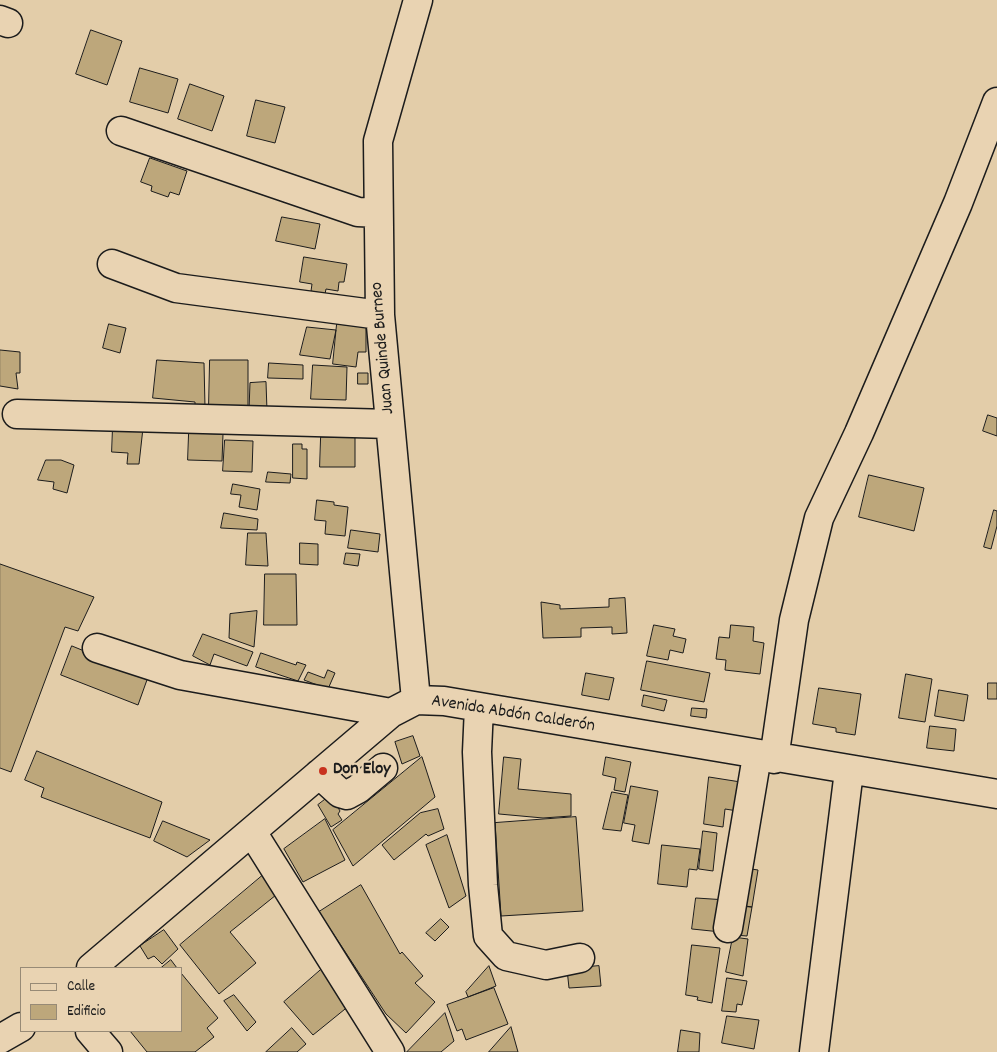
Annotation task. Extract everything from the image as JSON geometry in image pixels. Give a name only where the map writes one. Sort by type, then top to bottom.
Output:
[{"type":"street","name":"Juan Quinde Burneo","points":[[416,700],[380,314],[378,141],[418,0]]},
{"type":"street","points":[[728,928],[794,620],[819,518],[859,432],[958,203],[997,102]]},
{"type":"street","points":[[122,131],[358,212],[378,213]]},
{"type":"street","points":[[112,264],[176,288],[380,314]]},
{"type":"street","points":[[17,414],[390,424]]},
{"type":"street","points":[[97,648],[180,675],[391,713]]},
{"type":"street","name":"Avenida Abdón Calderón","points":[[92,967],[391,713],[416,700],[444,701],[766,757],[997,794]]},
{"type":"street","points":[[479,707],[477,752],[483,884],[488,936],[506,956],[546,965],[580,958]]},
{"type":"street","points":[[319,774],[340,793],[347,795],[358,789],[383,768]]},
{"type":"street","points":[[814,1052],[849,770]]},
{"type":"street","points":[[252,832],[390,1052]]},
{"type":"street","points":[[0,1039],[20,1028]]},
{"type":"street","points":[[91,1032],[108,1052]]},
{"type":"building","points":[[91,30],[122,41],[107,85],[76,74]]},
{"type":"building","points":[[140,68],[178,79],[168,113],[130,102]]},
{"type":"building","points":[[190,84],[224,96],[212,131],[178,119]]},
{"type":"building","points":[[256,100],[285,107],[275,143],[247,136]]},
{"type":"building","points":[[150,158],[187,171],[179,195],[170,192],[168,197],[151,191],[152,186],[141,182]]},
{"type":"building","points":[[282,217],[320,224],[315,249],[276,241]]},
{"type":"building","points":[[304,257],[347,264],[344,282],[339,282],[338,291],[326,289],[325,294],[311,291],[312,284],[300,282]]},
{"type":"building","points":[[109,324],[126,328],[120,353],[103,348]]},
{"type":"building","points":[[337,324],[366,327],[366,352],[358,352],[356,367],[333,364]]},
{"type":"building","points":[[307,327],[336,330],[330,359],[300,355]]},
{"type":"building","points":[[0,350],[20,352],[20,373],[16,373],[18,389],[0,386]]},
{"type":"building","points":[[157,360],[204,363],[205,407],[195,406],[195,402],[153,398]]},
{"type":"building","points":[[210,360],[248,360],[248,407],[209,405]]},
{"type":"building","points":[[269,363],[303,365],[303,379],[268,378]]},
{"type":"building","points":[[313,365],[347,367],[346,400],[311,399]]},
{"type":"building","points":[[358,373],[368,373],[368,384],[358,384]]},
{"type":"building","points":[[266,382],[267,411],[249,410],[250,383]]},
{"type":"building","points":[[988,415],[997,418],[997,436],[983,431]]},
{"type":"building","points":[[113,426],[143,428],[139,464],[127,464],[128,453],[112,452]]},
{"type":"building","points":[[189,433],[223,434],[222,461],[188,460]]},
{"type":"building","points":[[321,437],[355,437],[355,467],[320,467]]},
{"type":"building","points":[[225,440],[253,441],[252,472],[223,471]]},
{"type":"building","points":[[293,444],[302,444],[302,449],[307,449],[307,479],[293,478]]},
{"type":"building","points":[[46,460],[61,460],[74,465],[67,493],[53,489],[54,482],[38,480]]},
{"type":"building","points":[[268,472],[291,474],[290,483],[266,482]]},
{"type":"building","points":[[869,475],[924,488],[914,531],[859,517]]},
{"type":"building","points":[[233,484],[260,489],[257,510],[239,507],[241,495],[231,494]]},
{"type":"building","points":[[317,500],[334,502],[334,505],[348,507],[345,536],[325,534],[326,521],[315,520]]},
{"type":"building","points":[[994,510],[997,511],[997,526],[991,549],[984,547]]},
{"type":"building","points":[[224,513],[258,519],[257,530],[221,528]]},
{"type":"building","points":[[351,530],[380,534],[378,552],[348,548]]},
{"type":"building","points":[[248,533],[266,533],[268,566],[246,565]]},
{"type":"building","points":[[300,543],[318,544],[318,565],[300,564]]},
{"type":"building","points":[[346,553],[360,554],[358,566],[344,564]]},
{"type":"building","points":[[0,564],[94,597],[78,631],[65,627],[11,772],[0,768]]},
{"type":"building","points":[[265,574],[296,574],[297,625],[264,625]]},
{"type":"building","points":[[625,598],[627,633],[612,634],[612,627],[581,628],[581,637],[543,638],[541,602],[560,605],[560,609],[609,607],[609,599]]},
{"type":"building","points":[[257,611],[254,647],[229,638],[230,614]]},
{"type":"building","points":[[654,625],[675,629],[673,636],[686,639],[683,653],[670,650],[668,660],[647,656]]},
{"type":"building","points":[[731,625],[754,627],[753,641],[764,643],[760,674],[725,670],[726,660],[716,659],[719,637],[729,638]]},
{"type":"building","points":[[203,634],[253,652],[247,666],[214,654],[210,665],[193,656]]},
{"type":"building","points":[[72,646],[148,677],[138,705],[61,675]]},
{"type":"building","points":[[261,653],[296,665],[297,662],[306,665],[298,681],[256,667]]},
{"type":"building","points":[[647,661],[710,673],[704,702],[641,690]]},
{"type":"building","points":[[328,670],[335,673],[328,689],[304,680],[308,672],[324,678]]},
{"type":"building","points":[[586,673],[614,678],[609,700],[582,695]]},
{"type":"building","points":[[906,674],[932,679],[925,722],[899,718]]},
{"type":"building","points":[[988,683],[997,683],[997,699],[988,699]]},
{"type":"building","points":[[819,688],[861,694],[855,735],[836,732],[836,728],[813,724]]},
{"type":"building","points":[[939,690],[968,695],[964,721],[935,716]]},
{"type":"building","points":[[644,695],[667,700],[664,711],[642,706]]},
{"type":"building","points":[[692,708],[707,709],[706,718],[691,716]]},
{"type":"building","points":[[930,726],[956,729],[954,751],[927,748]]},
{"type":"building","points":[[413,736],[420,756],[402,764],[395,742]]},
{"type":"building","points":[[37,751],[162,802],[150,838],[41,797],[44,788],[25,780]]},
{"type":"building","points":[[422,757],[435,797],[353,866],[333,830]]},
{"type":"building","points":[[504,757],[521,759],[518,789],[571,794],[571,816],[543,818],[499,814]]},
{"type":"building","points":[[606,757],[631,762],[625,792],[614,790],[616,778],[603,775]]},
{"type":"building","points":[[709,777],[747,783],[744,812],[725,809],[723,827],[704,824]]},
{"type":"building","points":[[631,786],[658,791],[649,844],[632,841],[635,825],[624,823]]},
{"type":"building","points":[[612,792],[628,795],[621,831],[603,829]]},
{"type":"building","points":[[331,795],[340,811],[338,814],[342,820],[331,827],[318,805]]},
{"type":"building","points":[[438,809],[444,829],[428,836],[426,834],[394,860],[382,845],[420,813]]},
{"type":"building","points":[[576,817],[583,911],[501,916],[495,823]]},
{"type":"building","points":[[325,819],[345,860],[303,882],[284,849]]},
{"type":"building","points":[[163,821],[210,840],[187,857],[154,841]]},
{"type":"building","points":[[703,831],[717,833],[713,871],[699,869]]},
{"type":"building","points":[[447,835],[466,896],[449,908],[426,845]]},
{"type":"building","points":[[662,845],[700,849],[697,870],[689,869],[687,887],[658,884]]},
{"type":"building","points":[[745,868],[758,870],[752,907],[739,905]]},
{"type":"building","points":[[268,871],[281,891],[230,932],[256,963],[219,994],[180,945]]},
{"type":"building","points":[[361,885],[400,954],[402,952],[423,976],[415,983],[435,1002],[406,1033],[386,1014],[319,912]]},
{"type":"building","points":[[696,898],[727,900],[721,932],[692,929]]},
{"type":"building","points":[[738,906],[752,907],[747,936],[734,935]]},
{"type":"building","points":[[441,919],[449,927],[435,941],[426,933]]},
{"type":"building","points":[[164,930],[178,949],[162,964],[154,956],[148,959],[140,946]]},
{"type":"building","points":[[733,937],[748,939],[743,976],[726,972]]},
{"type":"building","points":[[692,945],[720,948],[712,1003],[697,1000],[698,997],[686,995]]},
{"type":"building","points":[[171,960],[176,967],[162,967]]},
{"type":"building","points":[[489,966],[496,986],[468,997],[466,992]]},
{"type":"building","points":[[599,966],[601,986],[569,988],[567,969]]},
{"type":"building","points":[[323,968],[350,1005],[313,1035],[284,1002]]},
{"type":"building","points":[[182,974],[218,1018],[207,1028],[214,1037],[195,1052],[147,1052],[131,1032],[182,1032]]},
{"type":"building","points":[[727,978],[747,981],[742,1005],[737,1004],[736,1012],[722,1011]]},
{"type":"building","points":[[494,988],[508,1024],[466,1040],[462,1029],[457,1031],[447,1005]]},
{"type":"building","points":[[234,995],[256,1022],[247,1031],[224,1001]]},
{"type":"building","points":[[445,1013],[454,1041],[441,1052],[407,1052]]},
{"type":"building","points":[[727,1016],[759,1020],[754,1049],[722,1043]]},
{"type":"building","points":[[511,1027],[518,1052],[489,1052]]},
{"type":"building","points":[[292,1028],[306,1044],[297,1052],[266,1052]]},
{"type":"building","points":[[681,1030],[700,1033],[699,1052],[678,1052]]},
{"type":"place","name":"Don Eloy","points":[[323,771]]}]
